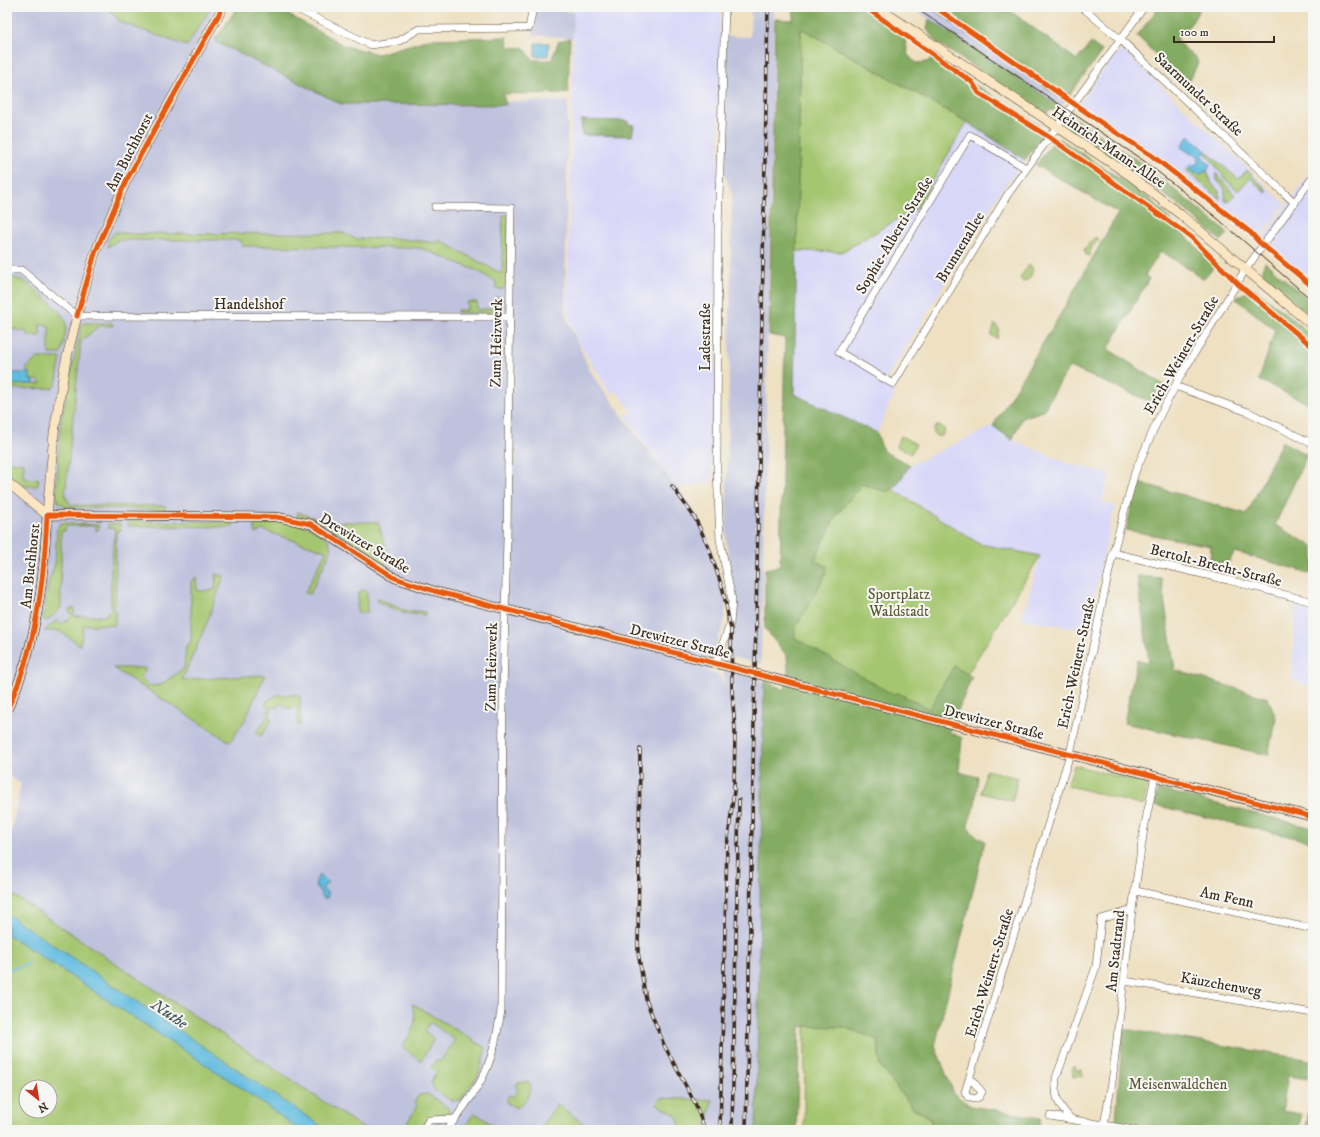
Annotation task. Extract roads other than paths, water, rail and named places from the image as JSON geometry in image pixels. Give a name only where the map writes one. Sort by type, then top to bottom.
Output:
[{"type":"main road","name":"Am Buchhorst","points":[[47,515],[54,433],[65,365],[95,253],[126,180],[223,7]]},
{"type":"main road","name":"Heinrich-Mann-Allee","points":[[877,7],[1055,127],[1131,176],[1181,215],[1313,326]]},
{"type":"main road","points":[[7,482],[47,515]]},
{"type":"street","points":[[293,7],[371,45],[399,41],[419,29],[529,28],[533,7]]},
{"type":"street","name":"Ladestraße","points":[[716,663],[730,624],[732,600],[720,540],[717,470],[718,230],[725,7]]},
{"type":"street","name":"Saarmunder Straße","points":[[1082,7],[1121,40],[1295,203]]},
{"type":"street","name":"Brunnenallee","points":[[893,384],[983,232],[1055,127],[1144,7]]},
{"type":"street","name":"Sophie-Alberti-Straße","points":[[893,384],[839,352],[970,135],[1026,168]]},
{"type":"street","name":"Erich-Weinert-Straße","points":[[970,1078],[1070,754],[1113,553],[1135,472],[1161,413],[1175,386],[1245,270],[1313,177]]},
{"type":"street","name":"Zum Heizwerk","points":[[435,207],[511,208],[501,1011],[496,1040],[488,1066],[477,1086],[447,1130]]},
{"type":"street","points":[[7,273],[12,270],[21,270],[77,316]]},
{"type":"street","name":"Handelshof","points":[[77,316],[509,317]]},
{"type":"street","points":[[1175,386],[1248,412],[1313,444]]},
{"type":"street","name":"Drewitzer Straße","points":[[47,515],[264,516],[300,521],[311,524],[396,578],[440,593],[1313,817]]},
{"type":"street","name":"Am Buchhorst","points":[[7,710],[20,680],[37,615],[41,589],[47,515]]},
{"type":"street","name":"Bertolt-Brecht-Straße","points":[[1113,553],[1313,602]]},
{"type":"street","name":"Am Stadtrand","points":[[1104,1128],[1112,1082],[1125,981],[1132,910],[1144,829],[1155,776]]},
{"type":"street","name":"Am Fenn","points":[[1136,891],[1313,929]]},
{"type":"street","points":[[1071,1119],[1061,1108],[1056,1097],[1056,1078],[1096,967],[1101,919],[1132,910]]},
{"type":"street","name":"Käuzchenweg","points":[[1125,981],[1313,1013]]},
{"type":"street","points":[[1050,1116],[1071,1119],[1104,1128],[1134,1130]]},
{"type":"street","points":[[422,1130],[430,1120],[455,1119]]},
{"type":"water","points":[[535,43],[549,43],[548,56],[535,56]]},
{"type":"water","points":[[1189,135],[1206,151],[1202,156],[1210,165],[1207,171],[1200,174],[1194,173],[1189,167],[1191,164],[1194,165],[1198,163],[1199,157],[1195,154],[1191,154],[1181,147]]},
{"type":"water","points":[[7,373],[30,373],[30,380],[34,380],[34,384],[7,385]]},
{"type":"water","points":[[319,875],[328,882],[322,889],[327,892],[328,897],[324,899],[315,884]]},
{"type":"water","points":[[7,914],[327,1130],[300,1130],[238,1086],[7,934]]},
{"type":"waterway","points":[[7,970],[29,964]]},
{"type":"tram line","points":[[914,7],[1144,161],[1217,218],[1313,301]]},
{"type":"railway","points":[[746,1130],[768,7]]},
{"type":"railway","points":[[672,486],[695,518],[709,548],[723,590],[731,630],[732,691],[735,730],[734,791],[727,846],[720,1130]]},
{"type":"railway","points":[[640,749],[638,952],[646,1000],[664,1045],[695,1103],[705,1130]]},
{"type":"railway","points":[[732,1130],[739,800]]},
{"type":"park label","name":"Sportplatz Waldstadt","points":[[899,602]]},
{"type":"park label","name":"Meisenwäldchen","points":[[1178,1084]]},
{"type":"water label","name":"Nuthe","points":[[170,1013]]}]
